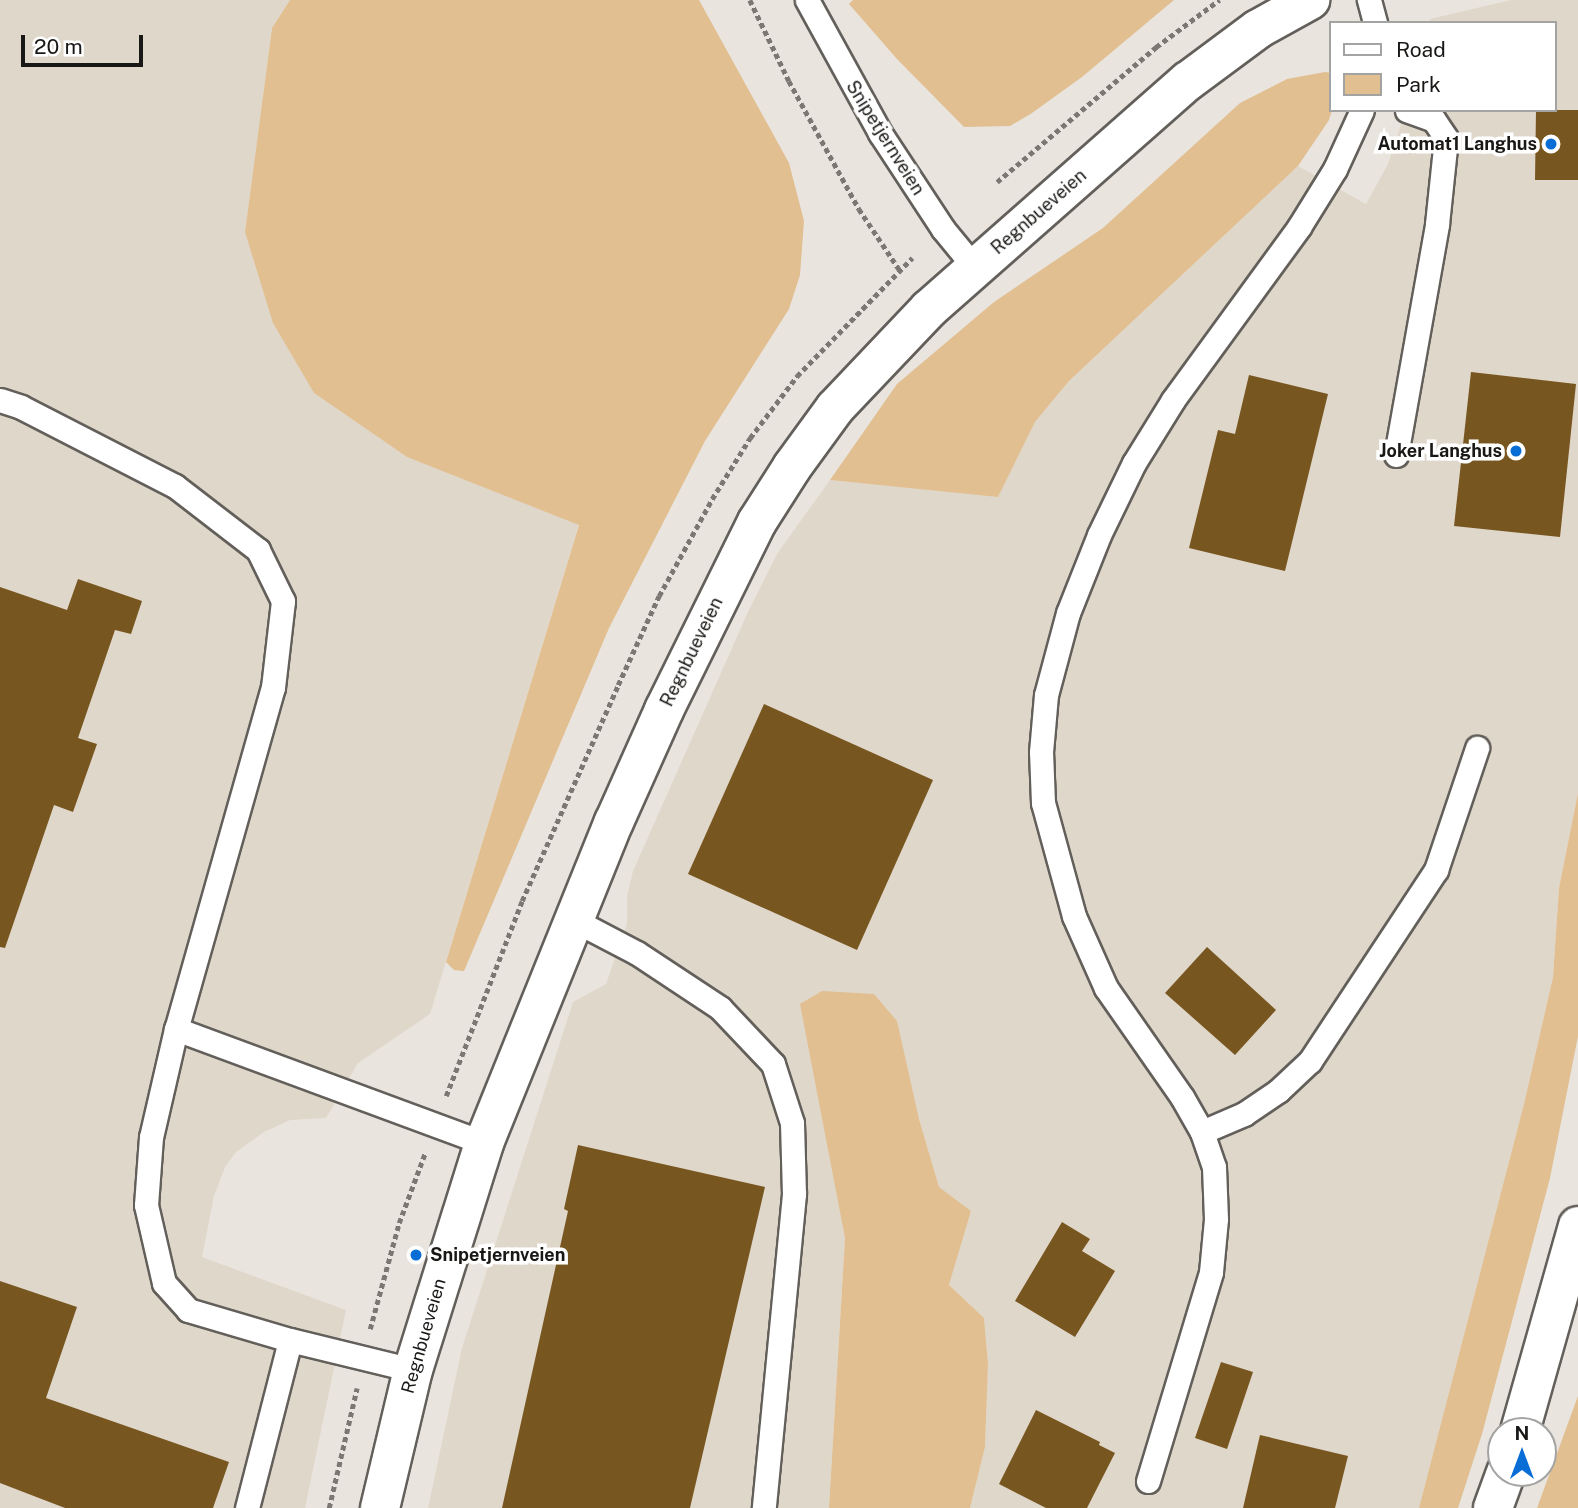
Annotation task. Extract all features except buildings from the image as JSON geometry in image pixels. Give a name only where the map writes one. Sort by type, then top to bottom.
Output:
[{"type":"street","name":"Regnbueveien","points":[[380,1508],[413,1370],[484,1143],[572,919],[664,710],[764,511],[835,408],[920,319],[1188,81],[1258,29],[1310,0]]},
{"type":"street","points":[[1524,1417],[1578,1226]]},
{"type":"street","points":[[1493,1508],[1501,1487]]},
{"type":"lane","name":"Snipetjernveien","points":[[807,0],[880,133],[943,229],[975,268]]},
{"type":"lane","points":[[1369,0],[1374,21]]},
{"type":"lane","points":[[1148,1481],[1211,1272],[1216,1219],[1214,1167],[1202,1132],[1166,1072],[1105,988],[1074,916],[1042,803],[1041,752],[1046,695],[1068,613],[1099,535],[1134,463],[1173,400],[1299,227],[1335,169],[1361,112]]},
{"type":"lane","points":[[1395,455],[1437,224],[1446,138],[1434,120],[1412,112]]},
{"type":"lane","points":[[0,400],[21,407],[175,486],[258,550],[284,601],[272,687],[176,1029],[151,1137],[146,1205],[164,1283],[188,1310],[290,1340],[413,1370]]},
{"type":"lane","points":[[1202,1132],[1244,1114],[1267,1099],[1310,1061],[1436,870],[1477,748]]},
{"type":"lane","points":[[572,919],[638,953],[720,1008],[773,1064],[792,1123],[794,1194],[764,1508]]},
{"type":"lane","points":[[176,1029],[484,1143]]},
{"type":"lane","points":[[247,1508],[290,1340]]},
{"type":"path","points":[[750,0],[778,59],[853,198],[899,269]]},
{"type":"path","points":[[997,182],[1156,47],[1219,0]]},
{"type":"shaded area","points":[[0,0],[290,0],[272,28],[245,232],[314,393],[407,457],[579,524],[430,1014],[358,1063],[326,1118],[290,1120],[264,1132],[236,1152],[225,1167],[214,1196],[202,1257],[346,1310],[305,1508],[0,1508]]},
{"type":"shaded area","points":[[1511,0],[1578,0],[1578,793],[1559,888],[1553,977],[1524,1104],[1419,1508],[970,1508],[985,1447],[988,1364],[984,1318],[949,1285],[971,1211],[939,1187],[919,1119],[801,1004],[845,1238],[829,1508],[428,1508],[462,1348],[573,1002],[606,984],[627,924],[627,896],[633,871],[748,612],[777,554],[830,480],[998,496],[1035,422],[1069,381],[1298,166],[1366,204],[1388,164],[1405,112],[1557,112],[1557,21],[1430,19]]},
{"type":"green space","points":[[290,0],[699,0],[789,163],[804,221],[800,275],[789,309],[705,441],[609,628],[464,971],[454,970],[446,962],[579,525],[407,457],[314,393],[273,323],[245,232],[272,28]]},
{"type":"green space","points":[[853,0],[1174,0],[1082,77],[1032,113],[1010,126],[964,127],[897,59],[849,4]]},
{"type":"green space","points":[[1330,73],[1331,112],[1329,120],[1298,166],[1069,381],[1035,422],[998,497],[830,480],[897,384],[994,302],[1103,228],[1240,103],[1287,79]]},
{"type":"green space","points":[[1578,793],[1578,1036],[1550,1178],[1482,1434],[1458,1508],[1419,1508],[1524,1104],[1553,977],[1559,888]]},
{"type":"green space","points":[[822,991],[874,994],[897,1021],[919,1119],[939,1187],[971,1211],[949,1285],[984,1318],[988,1364],[985,1447],[970,1508],[829,1508],[845,1238],[800,1004]]},
{"type":"green space","points":[[1578,1396],[1578,1508],[1537,1508],[1545,1487],[1557,1487],[1557,1453]]},
{"type":"place","name":"Automat1 Langhus","points":[[1551,144]]},
{"type":"place","name":"Joker Langhus","points":[[1516,451]]},
{"type":"place","name":"Snipetjernveien","points":[[416,1255]]}]
